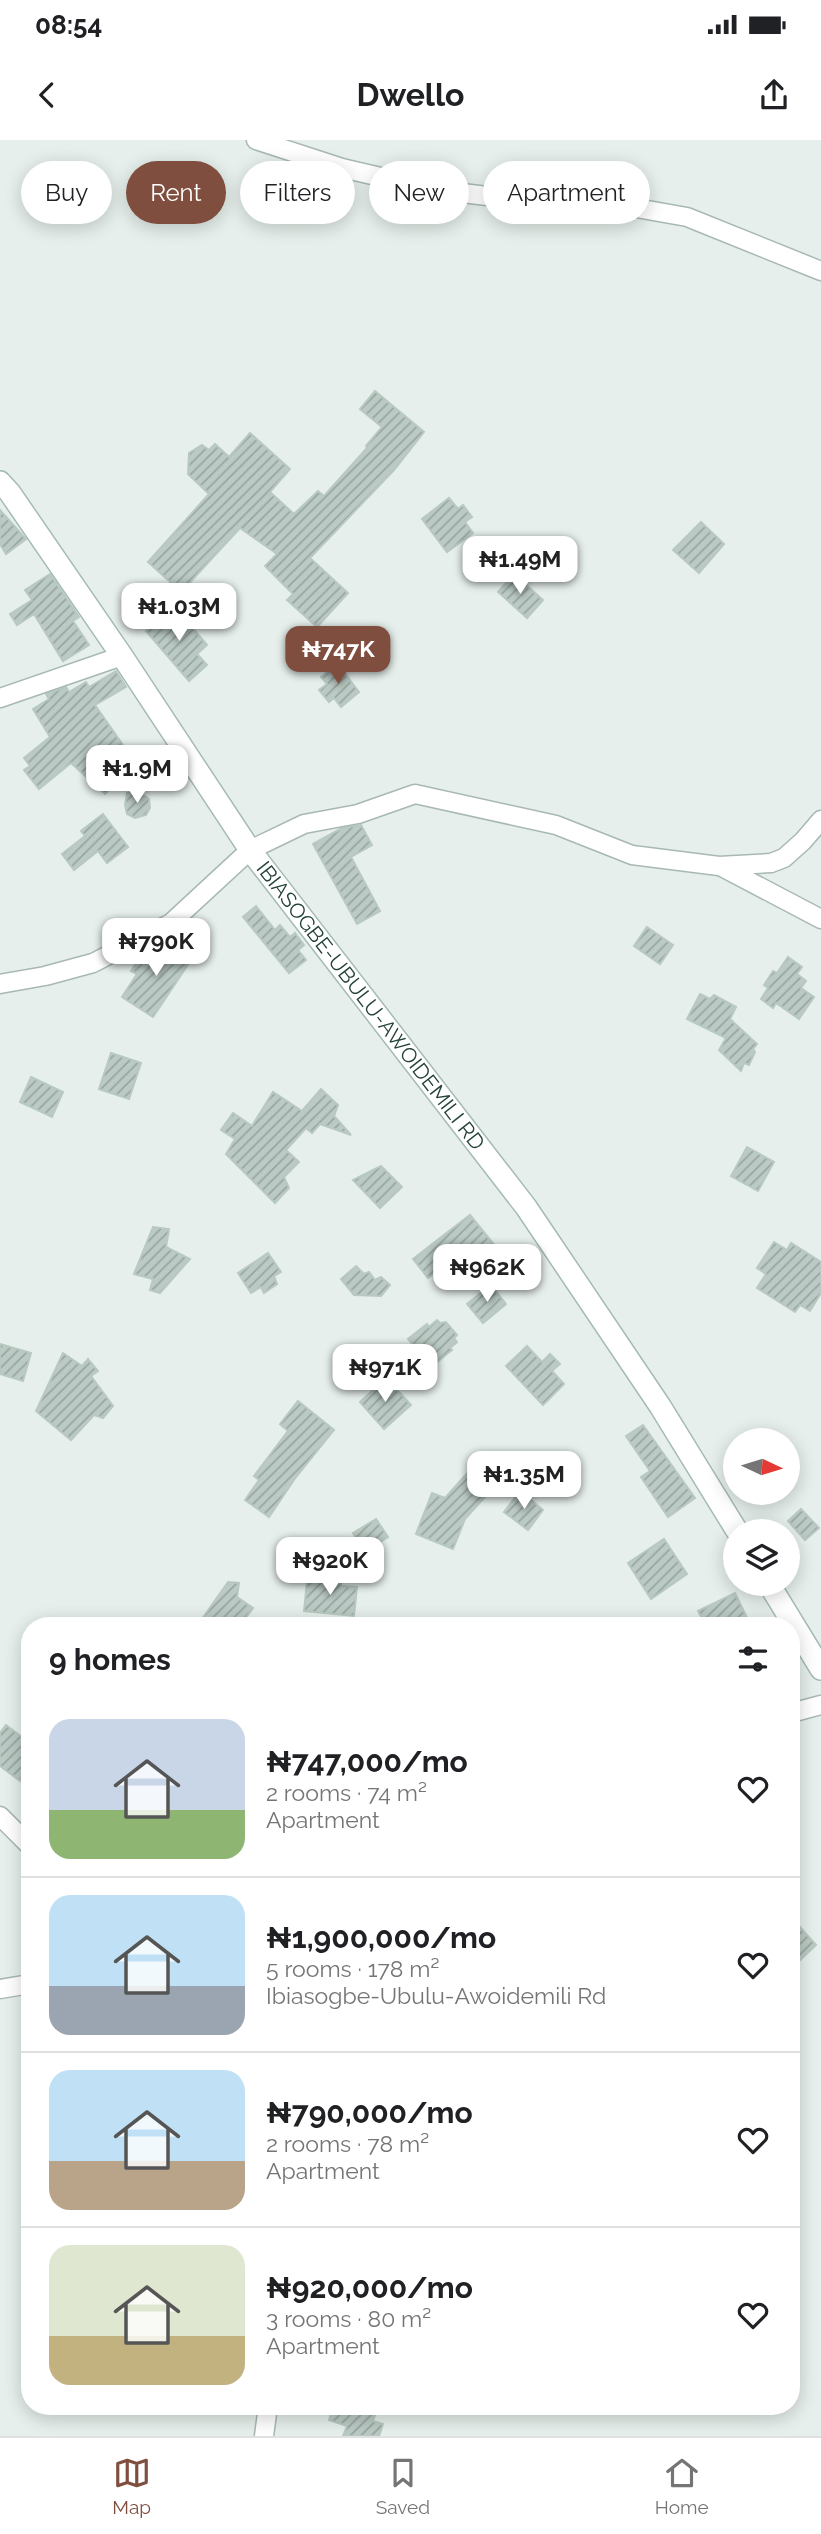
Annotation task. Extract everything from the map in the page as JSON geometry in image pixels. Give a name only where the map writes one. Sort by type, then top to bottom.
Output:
[{"type":"street","points":[[256,140],[342,168],[436,191],[496,197],[608,202],[687,218],[821,271]]},
{"type":"street","name":"IBIASOGBE-UBULU-AWOIDEMILI RD","points":[[0,482],[122,656],[250,850],[526,1207],[660,1406],[730,1519]]},
{"type":"street","points":[[0,698],[122,656]]},
{"type":"street","points":[[0,984],[45,976],[93,963],[171,923],[250,850],[304,824],[358,814],[415,794],[556,825],[632,855],[719,866],[771,863],[785,858],[821,820]]},
{"type":"street","points":[[761,886],[761,871],[771,863]]},
{"type":"street","points":[[719,866],[821,919]]},
{"type":"street","points":[[777,1596],[790,1617]]},
{"type":"street","points":[[800,1633],[820,1665]]},
{"type":"street","points":[[800,1711],[821,1705]]},
{"type":"street","points":[[0,1816],[21,1837]]},
{"type":"street","points":[[0,1989],[21,1986]]},
{"type":"street","points":[[264,2436],[267,2415]]},
{"type":"building","points":[[375,391],[424,432],[394,470],[310,558],[348,593],[317,627],[287,600],[293,594],[265,566],[277,554],[240,528],[181,592],[148,562],[209,494],[188,474],[189,453],[202,445],[209,450],[215,444],[229,457],[250,433],[290,469],[270,492],[294,514],[318,491],[324,496],[382,427],[360,409]]},
{"type":"building","points":[[449,498],[458,509],[463,505],[472,517],[465,522],[473,533],[447,552],[422,519]]},
{"type":"building","points":[[0,510],[26,539],[6,554],[0,544]]},
{"type":"building","points":[[701,522],[724,544],[699,573],[673,550]]},
{"type":"building","points":[[50,574],[79,617],[73,621],[89,645],[63,661],[34,614],[17,625],[10,614],[32,600],[25,590]]},
{"type":"building","points":[[514,574],[543,600],[527,618],[498,592]]},
{"type":"building","points":[[174,606],[207,645],[197,654],[207,665],[189,681],[146,631]]},
{"type":"building","points":[[338,664],[359,692],[341,707],[334,698],[329,702],[319,690],[327,684],[321,677]]},
{"type":"building","points":[[116,671],[126,687],[95,705],[137,765],[105,794],[71,763],[39,789],[24,770],[30,766],[24,758],[50,737],[33,709],[49,699],[46,694],[66,687],[69,692],[86,682],[89,687]]},
{"type":"building","points":[[139,792],[149,799],[150,808],[146,815],[135,818],[127,814],[125,805],[127,793]]},
{"type":"building","points":[[103,814],[128,847],[107,863],[98,851],[74,870],[62,854],[85,836],[81,831]]},
{"type":"building","points":[[361,825],[372,845],[351,857],[380,911],[357,924],[313,844],[342,828]]},
{"type":"building","points":[[256,906],[275,930],[280,925],[290,937],[295,933],[304,945],[298,950],[306,960],[289,973],[243,917]]},
{"type":"building","points":[[647,927],[673,945],[660,964],[634,946]]},
{"type":"building","points":[[162,940],[191,960],[153,1017],[122,997],[137,974],[131,971],[140,957],[145,961]]},
{"type":"building","points":[[788,957],[802,967],[797,974],[806,981],[801,988],[814,997],[799,1019],[776,1003],[773,1008],[761,999],[768,988],[764,985],[773,971],[777,973]]},
{"type":"building","points":[[700,994],[710,999],[714,995],[736,1007],[730,1019],[757,1044],[749,1065],[744,1063],[741,1071],[719,1050],[726,1038],[687,1019]]},
{"type":"building","points":[[111,1053],[141,1063],[129,1099],[99,1089]]},
{"type":"building","points":[[31,1077],[63,1092],[52,1117],[20,1102]]},
{"type":"building","points":[[321,1089],[338,1105],[334,1116],[351,1135],[320,1124],[312,1133],[306,1128],[286,1150],[299,1162],[284,1177],[289,1188],[275,1203],[226,1154],[235,1139],[221,1130],[233,1113],[252,1126],[273,1092],[302,1111]]},
{"type":"building","points":[[747,1147],[774,1162],[758,1191],[731,1176]]},
{"type":"building","points":[[381,1166],[402,1187],[380,1208],[353,1180]]},
{"type":"building","points":[[470,1215],[500,1252],[470,1278],[454,1258],[428,1278],[413,1259]]},
{"type":"building","points":[[153,1227],[169,1229],[166,1247],[190,1259],[160,1293],[150,1290],[153,1279],[134,1274]]},
{"type":"building","points":[[774,1242],[787,1250],[791,1243],[821,1262],[821,1293],[810,1311],[800,1305],[795,1312],[757,1288],[766,1274],[757,1268]]},
{"type":"building","points":[[268,1253],[281,1272],[274,1276],[277,1284],[264,1293],[261,1287],[251,1293],[238,1273]]},
{"type":"building","points":[[356,1266],[364,1274],[369,1272],[375,1280],[381,1277],[390,1285],[381,1296],[354,1295],[341,1279]]},
{"type":"building","points":[[491,1285],[506,1304],[483,1323],[467,1304]]},
{"type":"building","points":[[437,1320],[440,1323],[446,1322],[457,1335],[454,1338],[457,1342],[450,1348],[452,1350],[431,1367],[408,1339],[427,1324],[429,1327]]},
{"type":"building","points":[[0,1344],[31,1353],[23,1381],[0,1374]]},
{"type":"building","points":[[527,1346],[542,1362],[550,1354],[560,1364],[552,1371],[564,1384],[543,1405],[506,1366]]},
{"type":"building","points":[[63,1353],[82,1366],[88,1359],[98,1371],[91,1376],[113,1406],[103,1418],[94,1415],[71,1440],[36,1411]]},
{"type":"building","points":[[386,1378],[411,1405],[384,1429],[360,1402]]},
{"type":"building","points":[[298,1401],[334,1430],[296,1477],[269,1517],[245,1500],[259,1480],[254,1476],[288,1431],[280,1424]]},
{"type":"building","points":[[643,1425],[695,1498],[668,1517],[641,1477],[650,1471],[626,1436]]},
{"type":"building","points":[[471,1469],[492,1489],[465,1519],[453,1549],[416,1534],[432,1493],[445,1498]]},
{"type":"building","points":[[520,1491],[543,1510],[528,1530],[504,1512]]},
{"type":"building","points":[[801,1509],[819,1528],[805,1540],[800,1534],[800,1519],[790,1519]]},
{"type":"building","points":[[376,1519],[388,1537],[365,1552],[353,1533]]},
{"type":"building","points":[[664,1539],[687,1574],[651,1599],[628,1563]]},
{"type":"building","points":[[324,1575],[341,1577],[341,1586],[357,1587],[354,1616],[304,1611],[307,1581],[323,1582]]},
{"type":"building","points":[[228,1582],[239,1583],[237,1597],[253,1608],[246,1617],[203,1617]]},
{"type":"building","points":[[729,1596],[736,1596],[747,1617],[701,1617],[698,1611]]},
{"type":"building","points":[[6,1725],[21,1736],[20,1781],[0,1766],[0,1733]]},
{"type":"building","points":[[800,1927],[816,1945],[800,1960]]},
{"type":"building","points":[[330,2415],[375,2415],[373,2421],[383,2424],[379,2436],[343,2436],[347,2426],[329,2420]]}]
